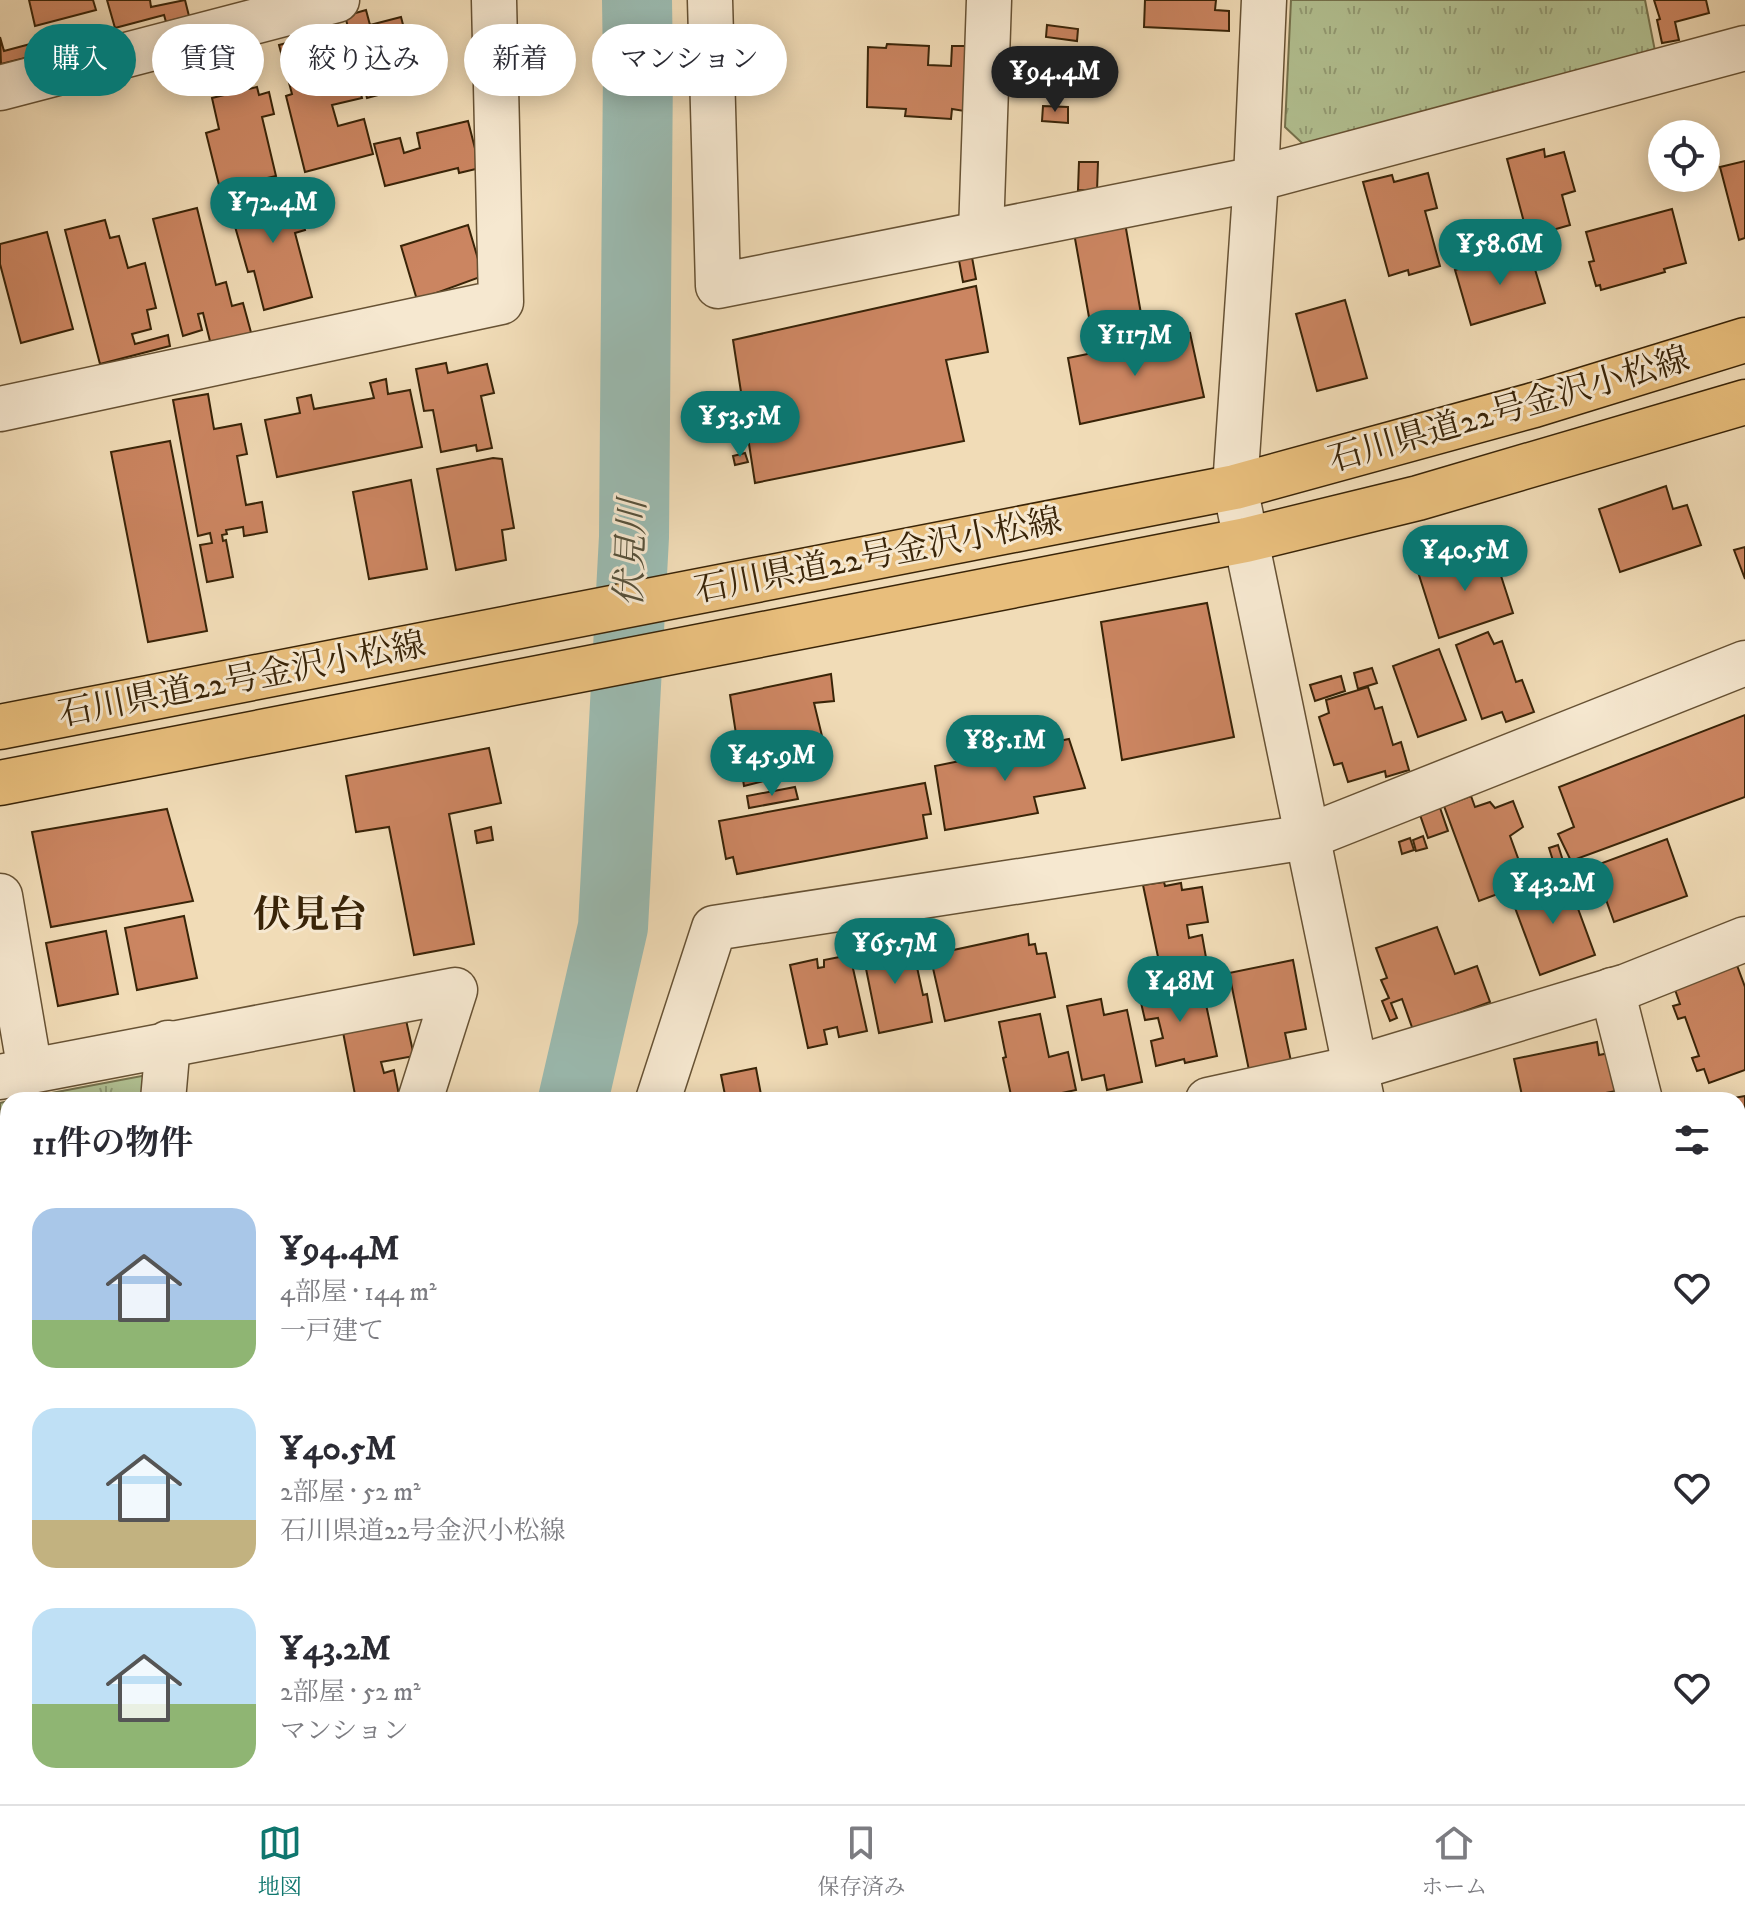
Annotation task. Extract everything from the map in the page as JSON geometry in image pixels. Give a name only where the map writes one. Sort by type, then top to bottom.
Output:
[{"type":"main road","name":"石川県道22号金沢小松線","points":[[0,727],[1235,487],[1534,405],[1745,340]]},
{"type":"main road","name":"石川県道22号金沢小松線","points":[[0,783],[1246,540],[1432,494],[1745,402]]},
{"type":"street","points":[[0,88],[337,0]]},
{"type":"street","points":[[0,409],[501,302],[494,0]]},
{"type":"street","points":[[710,0],[718,286],[1256,179],[1745,48]]},
{"type":"street","points":[[981,233],[989,0]]},
{"type":"street","points":[[1264,0],[1256,179],[1235,487],[1359,1084]]},
{"type":"street","points":[[661,1092],[714,928],[1307,837],[1745,663]]},
{"type":"street","points":[[0,896],[15,1074],[455,990],[423,1092]]},
{"type":"street","points":[[1284,1092],[1359,1084],[1745,939]]},
{"type":"street","points":[[1612,990],[1638,1092]]},
{"type":"street","points":[[164,1092],[168,1043]]},
{"type":"green space","points":[[1291,0],[1645,0],[1655,51],[1303,144],[1285,127]]},
{"type":"green space","points":[[147,1075],[143,1092],[57,1092]]},
{"type":"building","points":[[29,0],[93,0],[96,10],[35,24]]},
{"type":"building","points":[[107,0],[150,0],[151,7],[185,0],[189,16],[166,22],[164,15],[130,24],[114,24]]},
{"type":"building","points":[[1145,0],[1216,0],[1215,10],[1229,11],[1229,31],[1144,27]]},
{"type":"building","points":[[1654,0],[1706,0],[1709,13],[1675,22],[1679,40],[1662,43],[1657,20],[1660,19]]},
{"type":"building","points":[[366,10],[370,24],[347,24],[345,16]]},
{"type":"building","points":[[401,17],[403,24],[374,24]]},
{"type":"building","points":[[1047,25],[1078,29],[1077,41],[1046,37]]},
{"type":"building","points":[[0,37],[4,51],[24,46],[24,58],[1,64]]},
{"type":"building","points":[[887,44],[929,46],[928,65],[951,66],[952,46],[987,46],[964,111],[952,109],[951,119],[905,116],[906,109],[867,107],[868,47],[886,48]]},
{"type":"building","points":[[269,92],[274,114],[262,117],[276,176],[220,189],[206,133],[219,129],[212,98],[264,96]]},
{"type":"building","points":[[286,96],[361,96],[332,105],[338,126],[364,119],[373,154],[305,172]]},
{"type":"building","points":[[1043,106],[1068,107],[1068,123],[1042,121]]},
{"type":"building","points":[[468,121],[480,168],[459,173],[458,168],[385,186],[374,144],[400,138],[404,153],[420,148],[417,133]]},
{"type":"building","points":[[1544,149],[1545,157],[1564,152],[1575,191],[1562,195],[1570,225],[1528,237],[1507,159]]},
{"type":"building","points":[[1745,161],[1745,238],[1739,240],[1720,167]]},
{"type":"building","points":[[1079,162],[1098,162],[1097,191],[1078,190]]},
{"type":"building","points":[[1428,173],[1437,208],[1425,211],[1440,266],[1409,275],[1408,270],[1389,276],[1363,182],[1392,175],[1394,182]]},
{"type":"building","points":[[292,186],[305,230],[295,233],[312,297],[264,310],[254,271],[248,272],[228,202]]},
{"type":"building","points":[[197,208],[216,285],[226,282],[232,306],[243,303],[252,336],[211,345],[203,313],[198,314],[202,330],[183,336],[153,219]]},
{"type":"building","points":[[1672,209],[1686,263],[1601,290],[1600,285],[1596,286],[1589,262],[1594,261],[1586,232]]},
{"type":"building","points":[[105,220],[110,238],[119,236],[128,268],[145,263],[156,308],[147,310],[151,329],[132,334],[135,344],[168,335],[170,346],[100,364],[65,230]]},
{"type":"building","points":[[1125,223],[1143,325],[1092,334],[1074,233]]},
{"type":"building","points":[[468,225],[483,276],[417,300],[401,246]]},
{"type":"building","points":[[47,232],[73,329],[21,343],[0,264],[0,244]]},
{"type":"building","points":[[1529,249],[1545,303],[1471,325],[1455,270]]},
{"type":"building","points":[[971,252],[976,279],[963,282],[958,255]]},
{"type":"building","points":[[976,286],[988,352],[946,360],[964,441],[755,483],[733,340]]},
{"type":"building","points":[[1345,300],[1367,378],[1317,391],[1296,314]]},
{"type":"building","points":[[1190,333],[1204,397],[1080,424],[1068,358]]},
{"type":"building","points":[[446,363],[448,373],[487,364],[494,393],[481,396],[492,448],[477,451],[476,445],[441,452],[433,410],[424,411],[416,369]]},
{"type":"building","points":[[386,379],[388,394],[410,390],[422,447],[277,477],[265,420],[300,413],[297,398],[311,395],[314,409],[374,398],[370,383]]},
{"type":"building","points":[[208,394],[214,429],[241,424],[247,454],[237,456],[246,505],[262,502],[267,532],[244,536],[243,527],[226,530],[227,534],[222,535],[223,541],[226,540],[233,577],[207,582],[200,545],[212,543],[210,533],[198,536],[173,400]]},
{"type":"building","points":[[170,441],[207,631],[148,642],[111,452]]},
{"type":"building","points":[[745,453],[748,462],[735,465],[733,456]]},
{"type":"building","points":[[502,459],[514,528],[502,530],[506,560],[456,570],[437,469]]},
{"type":"building","points":[[411,480],[427,569],[369,579],[353,492]]},
{"type":"building","points":[[1666,486],[1673,509],[1687,505],[1701,545],[1620,572],[1599,509]]},
{"type":"building","points":[[1745,547],[1745,579],[1734,550]]},
{"type":"building","points":[[1492,548],[1513,613],[1439,638],[1418,572]]},
{"type":"building","points":[[1207,603],[1234,737],[1122,760],[1101,622]]},
{"type":"building","points":[[1488,632],[1494,644],[1502,641],[1516,682],[1522,680],[1534,712],[1506,722],[1502,712],[1482,719],[1456,645]]},
{"type":"building","points":[[1439,649],[1466,720],[1418,737],[1393,666]]},
{"type":"building","points":[[1372,668],[1377,683],[1358,689],[1354,673]]},
{"type":"building","points":[[831,674],[834,701],[814,703],[829,765],[744,786],[730,695]]},
{"type":"building","points":[[1341,676],[1345,691],[1315,701],[1310,685]]},
{"type":"building","points":[[1368,687],[1375,709],[1382,707],[1393,745],[1401,742],[1409,770],[1386,777],[1385,771],[1348,782],[1342,763],[1334,765],[1319,717],[1329,713],[1326,700]]},
{"type":"building","points":[[1745,715],[1745,797],[1571,861],[1558,834],[1574,827],[1559,787]]},
{"type":"building","points":[[1069,739],[1085,788],[1034,797],[1038,813],[945,830],[935,766]]},
{"type":"building","points":[[489,748],[501,803],[449,814],[474,944],[414,955],[389,827],[356,832],[346,776]]},
{"type":"building","points":[[925,783],[931,814],[923,815],[927,838],[737,874],[733,857],[726,859],[719,821]]},
{"type":"building","points":[[795,787],[798,799],[749,808],[747,796]]},
{"type":"building","points":[[1471,796],[1475,807],[1490,802],[1495,808],[1513,801],[1523,827],[1510,836],[1527,883],[1479,901],[1444,806]]},
{"type":"building","points":[[1438,802],[1448,831],[1428,838],[1418,809]]},
{"type":"building","points":[[167,809],[193,901],[51,927],[32,832]]},
{"type":"building","points":[[491,827],[493,840],[477,843],[475,831]]},
{"type":"building","points":[[1423,836],[1427,848],[1416,851],[1413,840]]},
{"type":"building","points":[[1410,838],[1414,850],[1402,854],[1399,842]]},
{"type":"building","points":[[1667,839],[1687,896],[1614,922],[1594,866]]},
{"type":"building","points":[[1558,845],[1564,864],[1555,867],[1549,848]]},
{"type":"building","points":[[1566,876],[1595,955],[1540,975],[1511,897]]},
{"type":"building","points":[[1164,882],[1165,886],[1181,883],[1182,890],[1202,887],[1208,922],[1187,925],[1189,938],[1202,935],[1208,969],[1162,976],[1143,885]]},
{"type":"building","points":[[184,916],[197,978],[137,990],[125,928]]},
{"type":"building","points":[[1437,927],[1455,974],[1477,966],[1490,1002],[1413,1030],[1402,999],[1391,1003],[1397,1018],[1390,1021],[1382,1001],[1389,998],[1381,980],[1387,978],[1376,948]]},
{"type":"building","points":[[106,931],[118,994],[58,1006],[46,943]]},
{"type":"building","points":[[1028,934],[1029,945],[1035,944],[1037,954],[1046,953],[1055,997],[945,1021],[930,955]]},
{"type":"building","points":[[894,937],[896,948],[912,944],[932,1022],[879,1033],[861,944]]},
{"type":"building","points":[[850,955],[867,1031],[839,1037],[837,1027],[824,1030],[827,1044],[808,1048],[790,965],[817,959],[818,968],[824,967],[824,960]]},
{"type":"building","points":[[1293,960],[1306,1029],[1285,1033],[1292,1066],[1250,1075],[1229,973]]},
{"type":"building","points":[[1735,960],[1745,987],[1745,1070],[1709,1083],[1704,1069],[1697,1071],[1692,1058],[1699,1056],[1685,1017],[1678,1019],[1673,1006],[1680,1004],[1672,981]]},
{"type":"building","points":[[1201,981],[1217,1056],[1156,1066],[1151,1041],[1163,1038],[1158,1018],[1145,1020],[1139,994]]},
{"type":"building","points":[[1101,999],[1104,1015],[1127,1010],[1142,1082],[1107,1090],[1104,1075],[1082,1080],[1067,1006]]},
{"type":"building","points":[[1040,1014],[1049,1057],[1068,1052],[1076,1090],[1010,1092],[999,1022]]},
{"type":"building","points":[[406,1020],[414,1056],[381,1062],[384,1073],[394,1070],[398,1092],[354,1092],[343,1032]]},
{"type":"building","points":[[1597,1042],[1599,1055],[1609,1053],[1616,1091],[1521,1092],[1514,1059]]},
{"type":"building","points":[[756,1068],[760,1092],[724,1092],[721,1075]]},
{"type":"waterway","name":"伏見川","points":[[575,1092],[613,927],[634,537],[637,0]]},
{"type":"district","name":"伏見台","points":[[310,916]]}]
